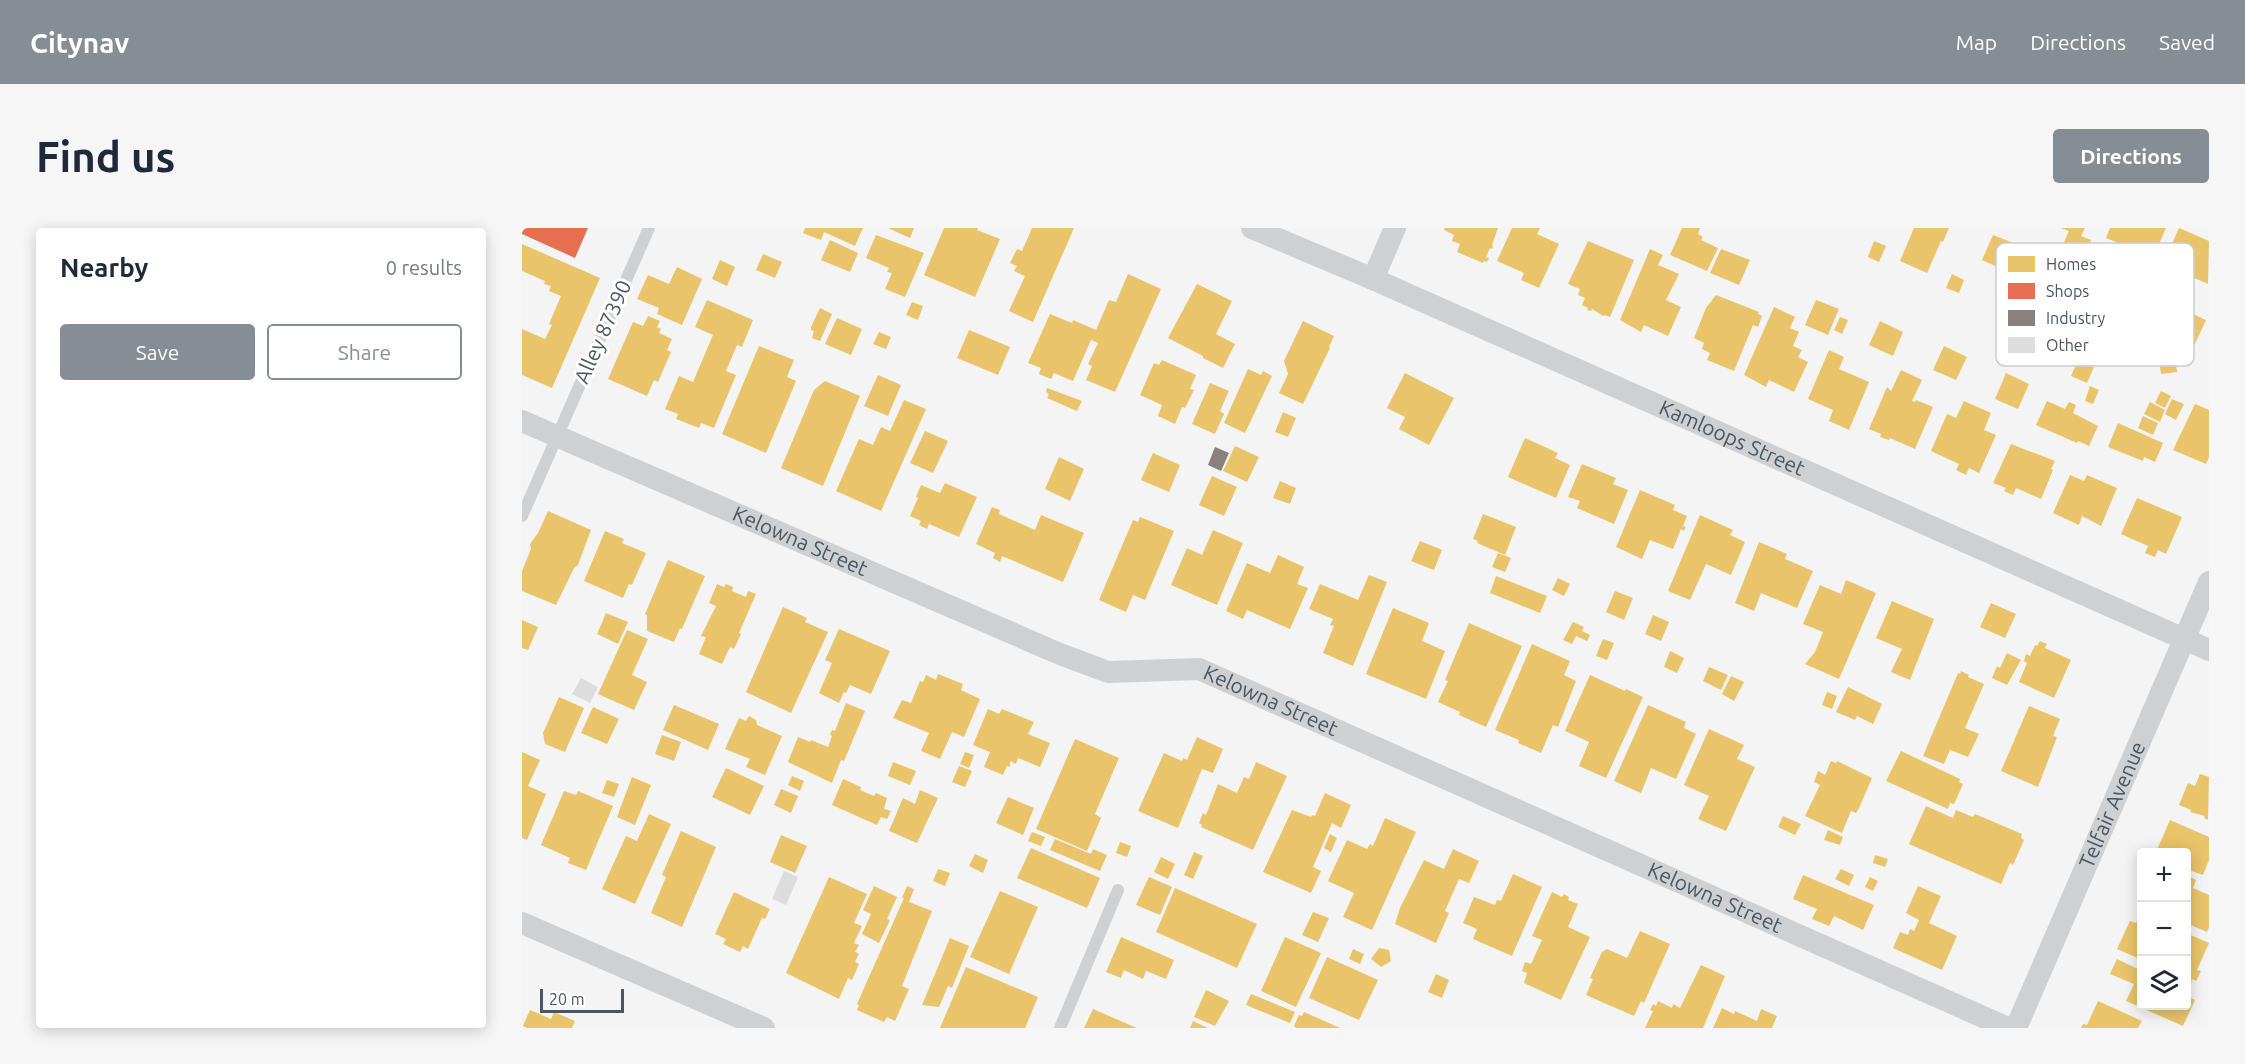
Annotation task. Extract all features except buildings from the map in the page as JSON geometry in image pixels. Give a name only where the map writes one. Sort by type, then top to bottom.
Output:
[{"type":"street","name":"Kamloops Street","points":[[1252,228],[1373,279],[2209,650]]},
{"type":"street","points":[[1373,279],[1395,228]]},
{"type":"street","name":"Kelowna Street","points":[[522,421],[1060,654],[1108,672],[1199,669],[2008,1028]]},
{"type":"street","name":"Telfair Avenue","points":[[2016,1028],[2209,582]]},
{"type":"street","points":[[522,923],[764,1028]]},
{"type":"lane","name":"Alley 87390","points":[[522,516],[649,228]]},
{"type":"lane","points":[[1059,1028],[1118,890]]}]
